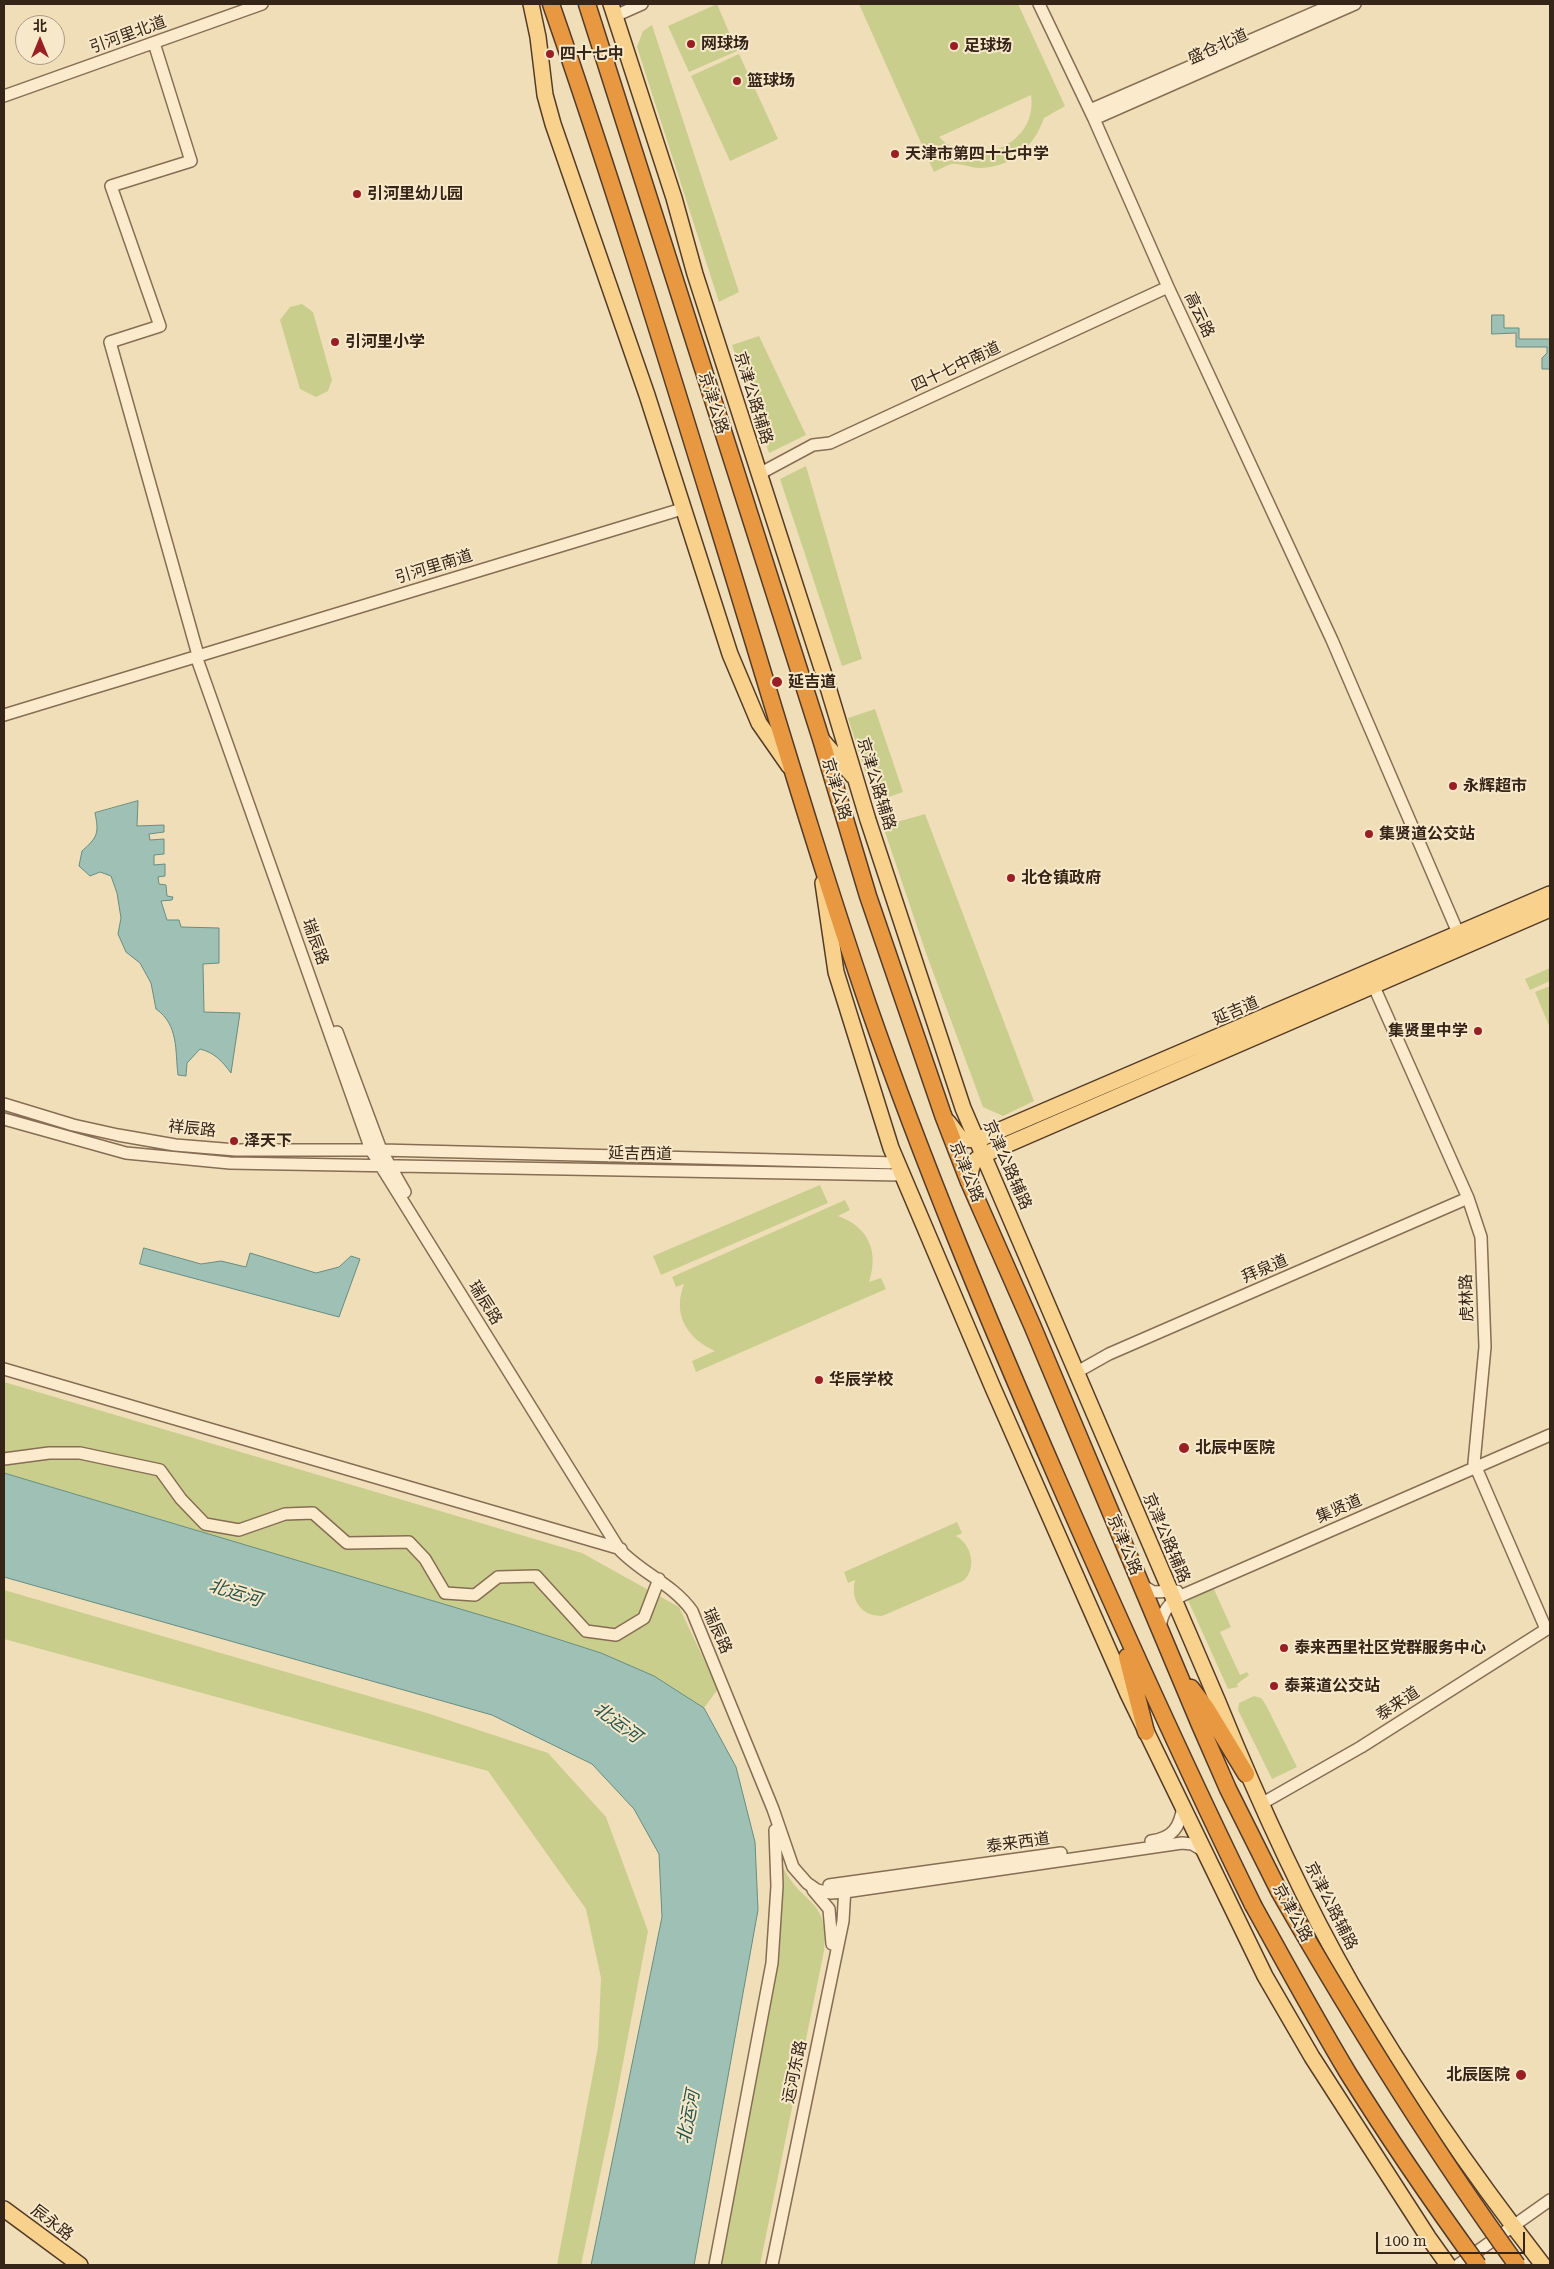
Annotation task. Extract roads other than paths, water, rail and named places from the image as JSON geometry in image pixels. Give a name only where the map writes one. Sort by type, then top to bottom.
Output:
[{"type":"highway","name":"京津公路","points":[[551,4],[638,268],[792,770],[867,1002],[951,1230],[1120,1623],[1178,1750],[1253,1904],[1303,1997],[1349,2075],[1478,2265]]},
{"type":"highway","name":"京津公路","points":[[587,4],[821,739],[868,896],[943,1115],[969,1182],[1228,1789],[1278,1892],[1354,2022],[1422,2130],[1517,2265]]},
{"type":"highway","points":[[1120,1623],[1146,1732]]},
{"type":"highway","points":[[1175,1666],[1206,1708],[1246,1774]]},
{"type":"main road","points":[[531,4],[538,37],[545,95],[647,395],[730,654],[748,701],[759,723],[792,770]]},
{"type":"main road","name":"京津公路辅路","points":[[613,10],[856,779],[958,1092],[983,1155],[1077,1372],[1246,1774],[1261,1804],[1352,1984],[1454,2143],[1514,2228],[1543,2265]]},
{"type":"main road","points":[[821,739],[856,779]]},
{"type":"main road","points":[[819,852],[836,972],[900,1169],[997,1397],[1146,1732],[1265,1976],[1312,2057],[1448,2265]]},
{"type":"main road","name":"延吉道","points":[[983,1155],[1371,980],[1459,935],[1550,894]]},
{"type":"main road","name":"延吉道","points":[[977,1140],[1550,909]]},
{"type":"main road","points":[[943,1115],[962,1139],[977,1140]]},
{"type":"main road","points":[[969,1182],[972,1165],[976,1159],[983,1155]]},
{"type":"main road","name":"辰永路","points":[[4,2209],[80,2265]]},
{"type":"street","name":"引河里北道","points":[[4,96],[262,4]]},
{"type":"street","points":[[613,10],[642,4]]},
{"type":"street","name":"高云路","points":[[1039,4],[1092,115],[1168,287],[1332,640],[1459,935]]},
{"type":"street","name":"盛仓北道","points":[[1092,115],[1334,4]]},
{"type":"street","name":"盛仓北道","points":[[1092,115],[1355,4]]},
{"type":"street","name":"瑞辰路","points":[[154,42],[191,161],[111,186],[160,326],[110,342],[198,655],[376,1150],[383,1165],[625,1550],[636,1564],[659,1579],[681,1597],[697,1621],[773,1809],[793,1867],[807,1883],[817,1890],[838,1892]]},
{"type":"street","name":"四十七中南道","points":[[759,474],[813,445],[830,443],[1168,287]]},
{"type":"street","name":"引河里南道","points":[[4,715],[682,509]]},
{"type":"street","name":"虎林路","points":[[1371,980],[1468,1198],[1481,1237],[1485,1347],[1475,1465],[1548,1628]]},
{"type":"street","name":"祥辰路","points":[[4,1104],[73,1125],[175,1145],[236,1150],[376,1150]]},
{"type":"street","name":"祥辰路","points":[[4,1118],[126,1153],[230,1163],[383,1165]]},
{"type":"street","points":[[349,1150],[383,1165]]},
{"type":"street","name":"延吉西道","points":[[376,1150],[900,1169]]},
{"type":"street","points":[[348,1164],[370,1171],[396,1185]]},
{"type":"street","name":"延吉西道","points":[[383,1165],[900,1169]]},
{"type":"street","name":"拜泉道","points":[[1077,1372],[1109,1354],[1468,1198]]},
{"type":"street","points":[[4,1369],[625,1550]]},
{"type":"street","name":"集贤道","points":[[1172,1597],[1475,1465],[1550,1430]]},
{"type":"street","name":"集贤道","points":[[1475,1465],[1550,1435]]},
{"type":"street","points":[[4,1459],[48,1453],[80,1453],[160,1470],[180,1498],[205,1524],[239,1530],[285,1514],[312,1513],[347,1543],[409,1542],[425,1559],[445,1593],[475,1595],[498,1577],[536,1576],[586,1631],[616,1635],[644,1618],[659,1579]]},
{"type":"street","name":"瑞辰路","points":[[625,1550],[678,1586],[695,1606],[772,1792],[798,1862],[809,1876],[838,1892]]},
{"type":"street","points":[[1140,1584],[1153,1592],[1172,1597],[1162,1617],[1160,1631]]},
{"type":"street","name":"泰来道","points":[[1261,1804],[1361,1747],[1548,1628]]},
{"type":"street","points":[[715,2265],[772,1962],[777,1859],[772,1792]]},
{"type":"street","name":"泰来西道","points":[[838,1892],[1162,1839],[1173,1833],[1180,1823],[1183,1806]]},
{"type":"street","name":"泰来西道","points":[[838,1892],[1182,1843],[1192,1844],[1205,1852]]},
{"type":"street","points":[[807,1883],[829,1909],[832,1944]]},
{"type":"street","points":[[768,2265],[832,1944],[838,1892]]},
{"type":"street","name":"运河东路","points":[[772,2265],[843,1921],[838,1892]]},
{"type":"street","points":[[1458,2265],[1514,2228],[1550,2200]]},
{"type":"water","points":[[1492,315],[1504,315],[1504,328],[1519,328],[1519,339],[1550,339],[1550,369],[1542,369],[1542,358],[1547,353],[1547,347],[1516,347],[1516,333],[1492,334]]},
{"type":"water","points":[[138,801],[137,826],[164,825],[164,832],[149,834],[150,840],[164,839],[164,854],[154,855],[154,865],[165,864],[165,876],[158,877],[159,884],[166,885],[167,896],[173,897],[172,900],[161,901],[167,920],[179,920],[181,927],[219,928],[219,963],[203,964],[204,1012],[240,1013],[231,1073],[218,1058],[200,1049],[187,1063],[186,1076],[178,1075],[176,1048],[169,1023],[156,1009],[151,983],[140,963],[126,952],[118,934],[121,918],[117,893],[111,876],[100,872],[90,876],[79,866],[82,851],[96,834],[95,813]]},
{"type":"water","points":[[144,1248],[201,1264],[221,1261],[246,1267],[250,1253],[316,1273],[339,1267],[351,1256],[360,1259],[339,1317],[140,1264]]},
{"type":"water","name":"北运河","points":[[4,1473],[514,1625],[601,1653],[654,1676],[704,1708],[736,1767],[755,1842],[758,1910],[694,2265],[591,2265],[662,1917],[659,1854],[634,1809],[592,1764],[492,1715],[4,1577]]},
{"type":"place","name":"网球场","points":[[691,44]]},
{"type":"place","name":"足球场","points":[[954,46]]},
{"type":"place","name":"四十七中","points":[[550,54]]},
{"type":"place","name":"篮球场","points":[[737,81]]},
{"type":"place","name":"天津市第四十七中学","points":[[895,154]]},
{"type":"place","name":"引河里幼儿园","points":[[357,194]]},
{"type":"place","name":"引河里小学","points":[[335,342]]},
{"type":"place","name":"延吉道","points":[[777,682]]},
{"type":"place","name":"永辉超市","points":[[1453,786]]},
{"type":"place","name":"集贤道公交站","points":[[1369,834]]},
{"type":"place","name":"北仓镇政府","points":[[1011,878]]},
{"type":"place","name":"集贤里中学","points":[[1478,1031]]},
{"type":"place","name":"泽天下","points":[[234,1141]]},
{"type":"place","name":"华辰学校","points":[[819,1380]]},
{"type":"place","name":"北辰中医院","points":[[1184,1448]]},
{"type":"place","name":"泰来西里社区党群服务中心","points":[[1284,1648]]},
{"type":"place","name":"泰莱道公交站","points":[[1274,1686]]},
{"type":"place","name":"北辰医院","points":[[1521,2075]]}]
